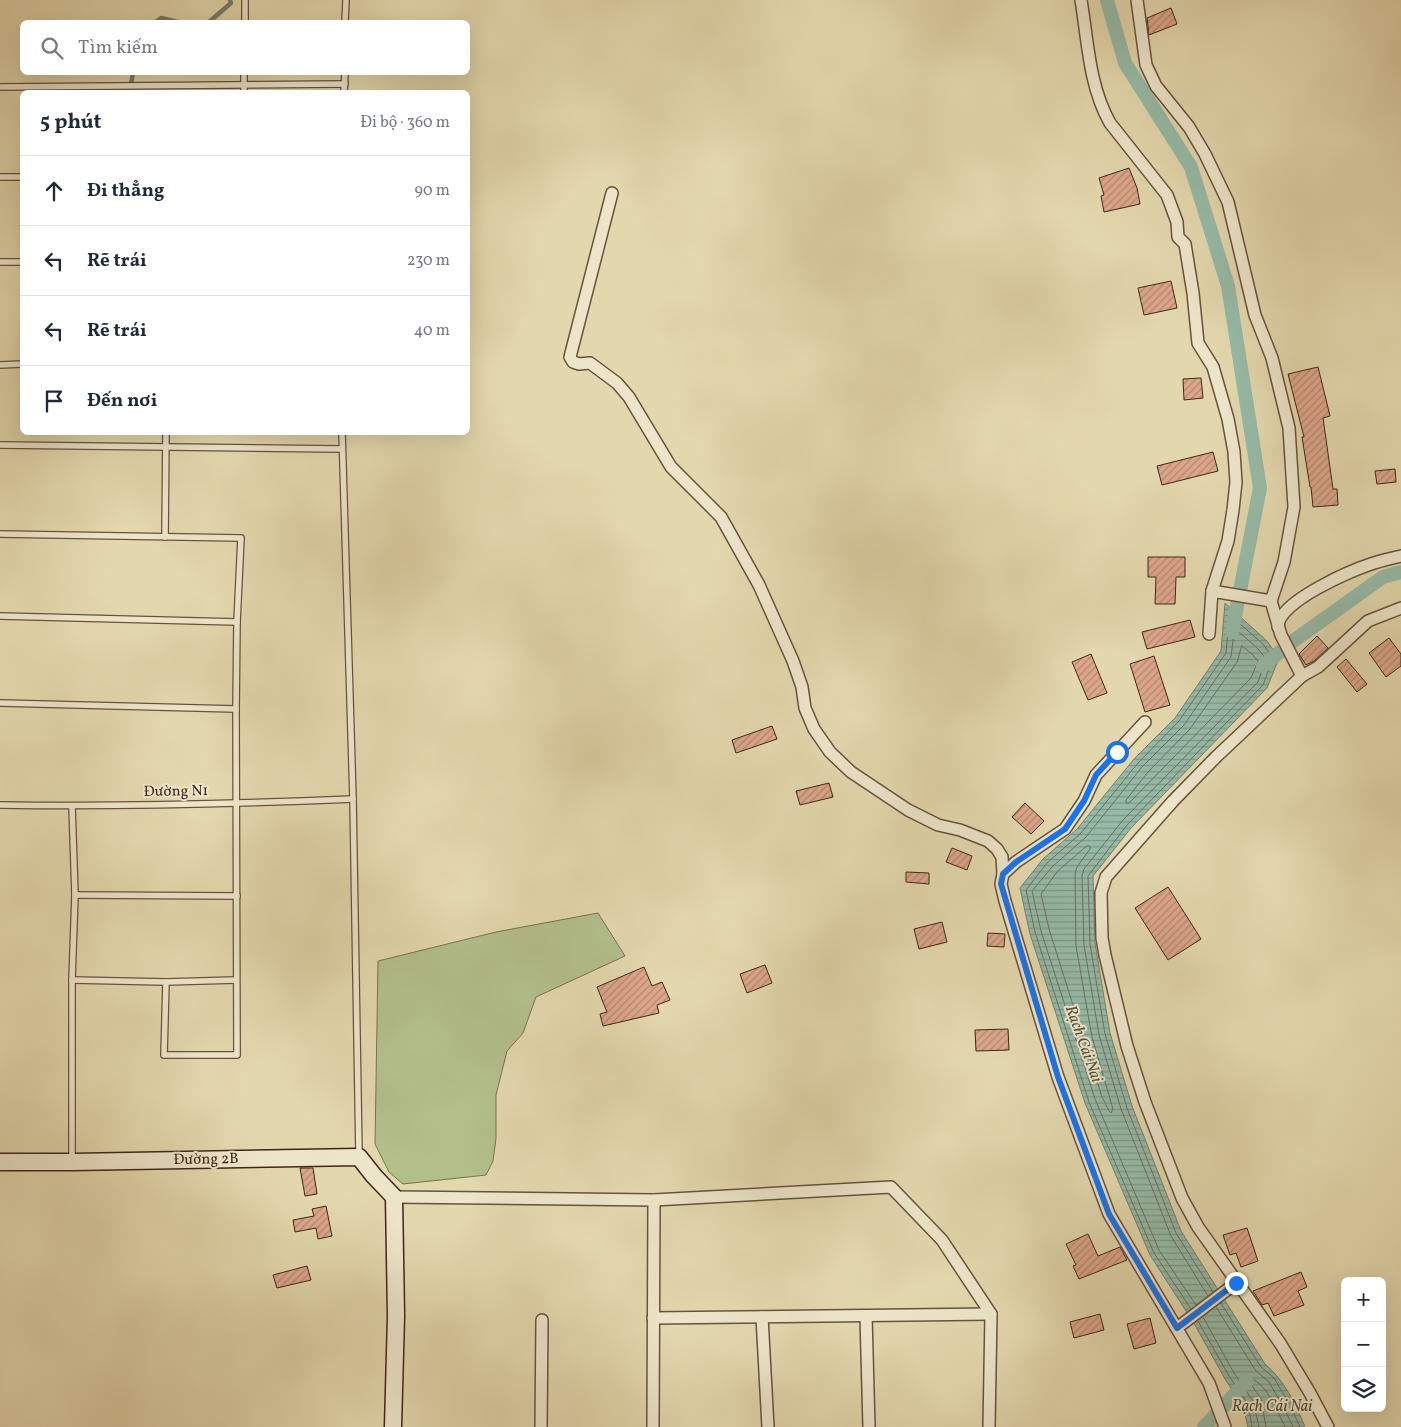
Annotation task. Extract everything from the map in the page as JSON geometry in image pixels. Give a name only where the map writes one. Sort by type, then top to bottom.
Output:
[{"type":"street","points":[[1081,0],[1095,87],[1104,112],[1110,123],[1167,195],[1178,222],[1178,237],[1185,244],[1193,292],[1198,343],[1213,367],[1228,419],[1234,452],[1236,482],[1228,541],[1215,592],[1209,634]]},
{"type":"street","points":[[1137,0],[1146,65],[1156,86],[1189,127],[1205,154],[1228,202],[1255,316],[1272,358],[1289,428],[1294,507],[1284,562],[1266,601],[1302,676]]},
{"type":"street","points":[[612,193],[570,357],[573,362],[579,364],[590,363],[617,383],[629,397],[671,467],[721,517],[758,585],[794,661],[802,687],[805,708],[814,729],[830,752],[851,772],[908,810],[938,825],[960,830],[988,841],[1002,856],[1003,874],[1001,884],[1005,901],[1058,1077],[1109,1214],[1209,1383],[1225,1427]]},
{"type":"street","points":[[1279,631],[1278,622],[1283,613],[1301,598],[1348,573],[1375,562],[1401,556]]},
{"type":"street","points":[[1215,592],[1266,601]]},
{"type":"street","points":[[1328,1427],[1310,1392],[1280,1343],[1232,1286],[1182,1198],[1145,1102],[1128,1046],[1102,938],[1101,893],[1106,877],[1173,801],[1216,757],[1302,676],[1318,667],[1368,621],[1401,608]]},
{"type":"street","points":[[1003,874],[1016,862],[1065,829],[1084,801],[1096,775],[1145,722]]},
{"type":"street","points":[[359,1157],[394,1197],[396,1316],[392,1427]]},
{"type":"street","name":"Đường 2B","points":[[0,1162],[359,1157]]},
{"type":"street","points":[[394,1197],[654,1200],[891,1187],[942,1240],[990,1314],[989,1427]]},
{"type":"street","points":[[653,1427],[654,1200]]},
{"type":"street","points":[[1177,1328],[1232,1286]]},
{"type":"street","points":[[653,1318],[990,1314]]},
{"type":"street","points":[[866,1316],[869,1427]]},
{"type":"street","points":[[762,1317],[768,1427]]},
{"type":"street","points":[[542,1320],[542,1427]]},
{"type":"lane","points":[[245,0],[245,20]]},
{"type":"lane","points":[[345,20],[346,0]]},
{"type":"lane","points":[[244,75],[244,90]]},
{"type":"lane","points":[[344,90],[345,75]]},
{"type":"lane","points":[[0,87],[344,84]]},
{"type":"lane","points":[[0,177],[20,177]]},
{"type":"lane","points":[[0,262],[20,262]]},
{"type":"lane","points":[[0,365],[20,364]]},
{"type":"lane","points":[[165,537],[166,435]]},
{"type":"lane","points":[[342,435],[359,1157]]},
{"type":"lane","points":[[0,446],[342,448]]},
{"type":"lane","points":[[0,534],[241,538],[237,622],[235,804],[237,1055],[164,1055],[166,982]]},
{"type":"lane","points":[[0,616],[237,622]]},
{"type":"lane","points":[[0,703],[236,709]]},
{"type":"lane","name":"Đường N1","points":[[0,805],[235,804],[352,799]]},
{"type":"lane","points":[[72,806],[75,895],[72,980],[72,1162]]},
{"type":"lane","points":[[75,895],[237,896]]},
{"type":"lane","points":[[72,980],[166,982],[236,980]]},
{"type":"shaded area","points":[[598,913],[625,956],[536,997],[523,1033],[507,1051],[496,1095],[496,1138],[493,1161],[486,1175],[403,1184],[389,1172],[375,1144],[378,961],[496,932]]},
{"type":"water","name":"Rạch Cái Nai","points":[[1225,603],[1267,641],[1279,658],[1267,688],[1131,828],[1093,876],[1095,943],[1110,1033],[1132,1106],[1181,1231],[1265,1364],[1289,1393],[1305,1427],[1248,1427],[1243,1406],[1225,1379],[1195,1325],[1150,1255],[1085,1103],[1030,934],[1020,888],[1043,859],[1077,829],[1134,759],[1175,718],[1221,651]]},
{"type":"building","points":[[1171,8],[1177,24],[1149,35],[1147,18]]},
{"type":"building","points":[[1129,168],[1137,188],[1140,204],[1104,212],[1101,196],[1104,195],[1099,178]]},
{"type":"building","points":[[1171,281],[1177,308],[1144,315],[1138,288]]},
{"type":"building","points":[[1318,367],[1330,416],[1323,418],[1333,489],[1337,489],[1338,505],[1313,507],[1302,437],[1304,437],[1288,374]]},
{"type":"building","points":[[1201,378],[1203,398],[1184,400],[1183,379]]},
{"type":"building","points":[[1213,452],[1218,471],[1162,485],[1157,466]]},
{"type":"building","points":[[1395,469],[1396,482],[1377,484],[1375,471]]},
{"type":"building","points":[[1148,557],[1185,557],[1185,577],[1176,577],[1175,604],[1155,604],[1156,577],[1148,577]]},
{"type":"building","points":[[1190,620],[1195,637],[1147,649],[1142,632]]},
{"type":"building","points":[[1317,636],[1328,648],[1314,661],[1306,665],[1299,654]]},
{"type":"building","points":[[1389,638],[1401,654],[1401,666],[1386,677],[1369,653]]},
{"type":"building","points":[[1091,654],[1107,693],[1088,700],[1072,662]]},
{"type":"building","points":[[1154,656],[1170,705],[1145,712],[1130,664]]},
{"type":"building","points":[[1346,659],[1367,684],[1357,692],[1337,667]]},
{"type":"building","points":[[772,726],[777,739],[736,753],[732,740]]},
{"type":"building","points":[[829,783],[833,797],[800,805],[796,791]]},
{"type":"building","points":[[1025,803],[1044,821],[1031,834],[1012,817]]},
{"type":"building","points":[[952,848],[972,856],[967,870],[946,862]]},
{"type":"building","points":[[906,872],[929,873],[929,884],[906,882]]},
{"type":"building","points":[[1168,887],[1201,939],[1168,960],[1135,908]]},
{"type":"building","points":[[942,922],[947,942],[919,949],[914,929]]},
{"type":"building","points":[[988,933],[1005,934],[1004,947],[987,946]]},
{"type":"building","points":[[765,965],[772,983],[747,993],[740,974]]},
{"type":"building","points":[[644,967],[652,986],[662,982],[670,1000],[657,1005],[659,1013],[603,1026],[600,1014],[607,1012],[597,987]]},
{"type":"building","points":[[1008,1029],[1009,1050],[976,1051],[975,1030]]},
{"type":"building","points":[[300,1168],[313,1168],[317,1194],[305,1196]]},
{"type":"building","points":[[326,1206],[332,1236],[318,1239],[316,1228],[295,1232],[293,1220],[314,1216],[312,1209]]},
{"type":"building","points":[[1247,1228],[1258,1261],[1241,1267],[1236,1253],[1230,1255],[1223,1235]]},
{"type":"building","points":[[1088,1234],[1098,1256],[1120,1247],[1127,1260],[1079,1279],[1073,1266],[1076,1265],[1066,1244]]},
{"type":"building","points":[[307,1266],[311,1280],[277,1288],[273,1275]]},
{"type":"building","points":[[1301,1272],[1307,1287],[1298,1291],[1304,1305],[1274,1316],[1268,1303],[1262,1305],[1253,1291]]},
{"type":"building","points":[[1100,1314],[1104,1330],[1074,1338],[1070,1322]]},
{"type":"building","points":[[1150,1318],[1156,1343],[1134,1349],[1127,1324]]},
{"type":"waterway","points":[[211,20],[231,3],[230,0]]},
{"type":"waterway","points":[[1107,0],[1125,63],[1191,167],[1228,286],[1260,488],[1232,632]]},
{"type":"waterway","points":[[158,20],[161,18],[170,20]]},
{"type":"waterway","points":[[130,90],[133,75]]},
{"type":"waterway","points":[[1263,666],[1289,644],[1383,577],[1401,572]]},
{"type":"waterway","name":"Rạch Cái Nai","points":[[1204,1427],[1247,1381]]},
{"type":"route","points":[[1117,752],[1096,775],[1084,801],[1065,829],[1016,862],[1003,874],[1001,884],[1058,1077],[1109,1214],[1177,1328],[1236,1283]]}]
